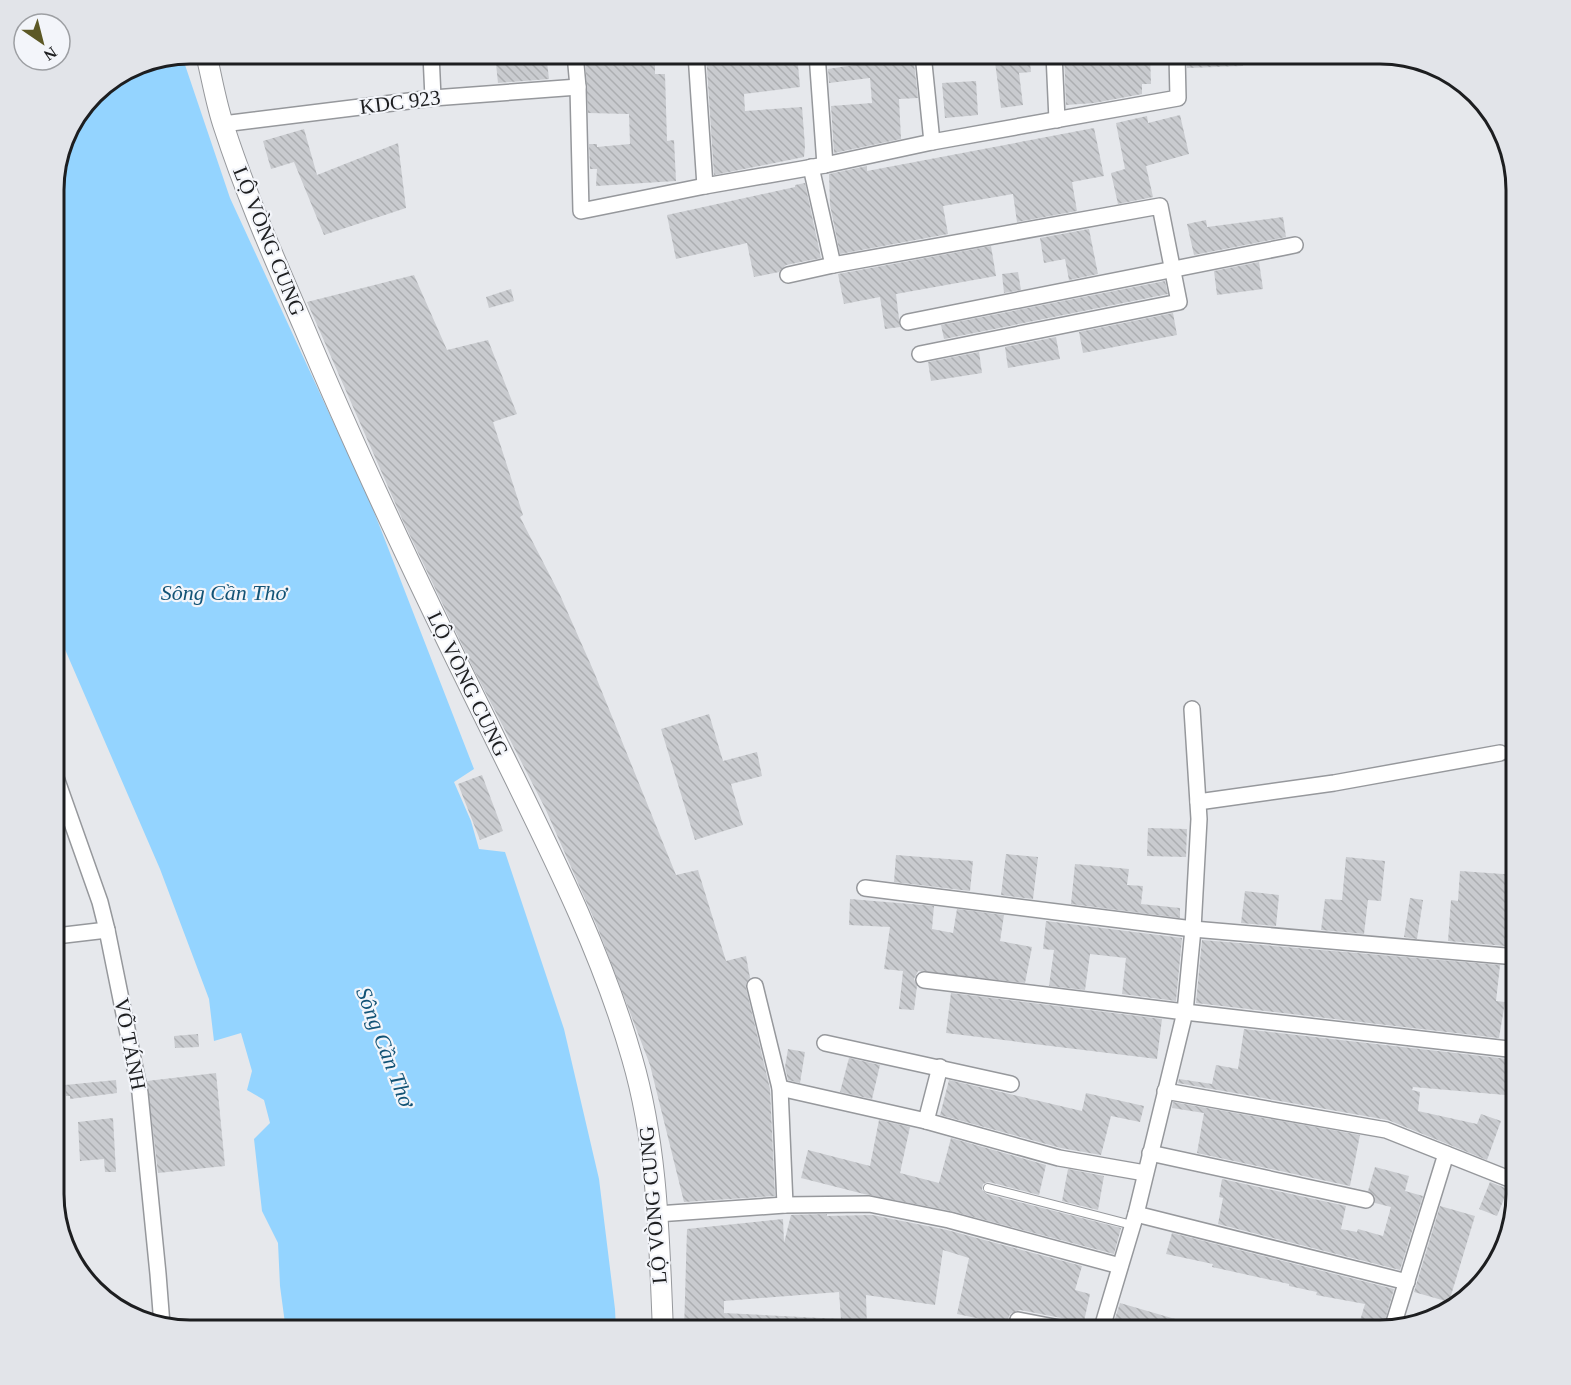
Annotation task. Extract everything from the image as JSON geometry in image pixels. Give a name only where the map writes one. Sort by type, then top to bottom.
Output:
[{"type":"main road","name":"LỘ VÒNG CUNG","points":[[209,65],[223,124],[255,213],[343,421],[437,622],[546,843],[616,1007],[633,1061],[651,1144],[662,1320]]},
{"type":"street","points":[[817,64],[818,166],[833,265]]},
{"type":"street","points":[[924,64],[932,142]]},
{"type":"street","points":[[1054,64],[1057,120]]},
{"type":"street","points":[[576,65],[581,211],[932,142],[1178,98],[1176,64]]},
{"type":"street","points":[[431,65],[433,98]]},
{"type":"street","points":[[697,65],[705,186]]},
{"type":"street","name":"KDC 923","points":[[223,124],[433,98],[578,87]]},
{"type":"street","points":[[788,275],[1160,206],[1179,302],[920,354]]},
{"type":"street","points":[[908,322],[1295,245]]},
{"type":"street","points":[[1104,1320],[1134,1219],[1185,1012],[1193,929],[1199,819],[1192,710]]},
{"type":"street","points":[[1198,801],[1334,783],[1500,753]]},
{"type":"street","name":"VÕ TÁNH","points":[[65,803],[100,902],[140,1094],[161,1317]]},
{"type":"street","points":[[866,888],[1193,929],[1506,956]]},
{"type":"street","points":[[65,935],[107,930]]},
{"type":"street","points":[[924,980],[1506,1049]]},
{"type":"street","points":[[755,986],[780,1088],[785,1205]]},
{"type":"street","points":[[825,1043],[1011,1084]]},
{"type":"street","points":[[926,1121],[940,1067]]},
{"type":"street","points":[[780,1088],[926,1121],[1059,1158],[1145,1173]]},
{"type":"street","points":[[1165,1091],[1386,1130],[1506,1178]]},
{"type":"street","points":[[1150,1153],[1366,1200]]},
{"type":"street","points":[[1395,1319],[1446,1154]]},
{"type":"street","points":[[657,1214],[785,1205],[868,1204],[949,1220],[1120,1266]]},
{"type":"street","points":[[1134,1219],[1407,1282]]},
{"type":"lane","points":[[988,1188],[1134,1219]]},
{"type":"water","name":"Sông Cần Thơ","points":[[185,65],[230,198],[371,504],[474,769],[454,782],[471,821],[479,849],[505,852],[564,1029],[599,1179],[616,1320],[285,1320],[278,1243],[262,1211],[254,1139],[270,1123],[264,1100],[247,1090],[252,1071],[241,1033],[214,1041],[209,999],[160,869],[65,649],[65,182],[69,158],[77,135],[101,101],[120,86],[142,74],[166,67]]},
{"type":"building","points":[[798,64],[800,87],[744,94],[745,111],[802,107],[804,157],[714,175],[707,65]]},
{"type":"building","points":[[858,64],[914,64],[918,98],[899,99],[901,139],[834,153],[831,106],[872,103],[870,78],[829,83],[828,69]]},
{"type":"building","points":[[995,64],[1030,64],[1031,72],[1019,73],[1023,105],[1001,108]]},
{"type":"building","points":[[1064,64],[1150,64],[1151,84],[1142,84],[1142,94],[1094,103],[1066,105]]},
{"type":"building","points":[[1187,64],[1243,64],[1243,66],[1187,68]]},
{"type":"building","points":[[496,65],[547,65],[549,79],[498,83]]},
{"type":"building","points":[[586,65],[655,65],[655,74],[665,74],[667,141],[674,140],[676,181],[596,186],[597,169],[590,169],[589,144],[597,144],[597,147],[630,144],[629,114],[588,113]]},
{"type":"building","points":[[976,81],[978,115],[945,118],[942,83]]},
{"type":"building","points":[[1180,115],[1189,154],[1146,166],[1153,197],[1118,204],[1111,173],[1125,169],[1116,123],[1147,116],[1148,123]]},
{"type":"building","points":[[1094,128],[1104,176],[1072,182],[1077,211],[1017,222],[1013,194],[943,206],[948,234],[840,254],[830,205],[829,174],[867,166],[867,171]]},
{"type":"building","points":[[304,129],[317,175],[398,143],[406,208],[324,235],[294,162],[271,169],[263,141]]},
{"type":"building","points":[[805,183],[821,258],[786,265],[779,272],[754,277],[747,243],[676,259],[667,215]]},
{"type":"building","points":[[1283,217],[1286,237],[1194,255],[1187,224],[1206,220],[1207,227]]},
{"type":"building","points":[[1089,229],[1098,274],[1069,280],[1065,259],[1044,263],[1040,238]]},
{"type":"building","points":[[991,246],[996,276],[896,294],[900,327],[885,329],[880,297],[844,304],[838,274]]},
{"type":"building","points":[[1259,262],[1263,289],[1217,295],[1214,271]]},
{"type":"building","points":[[1018,272],[1021,290],[1004,293],[1002,274]]},
{"type":"building","points":[[414,275],[447,350],[488,340],[517,414],[493,422],[523,515],[520,517],[560,595],[594,672],[676,875],[698,870],[726,961],[746,956],[750,978],[746,983],[746,988],[770,1089],[775,1196],[684,1202],[650,1065],[597,926],[545,808],[474,670],[403,521],[307,302]]},
{"type":"building","points":[[1165,281],[1168,294],[944,339],[941,325]]},
{"type":"building","points":[[511,289],[514,301],[489,308],[486,297]]},
{"type":"building","points":[[1173,313],[1177,335],[1083,353],[1079,332]]},
{"type":"building","points":[[1056,337],[1060,359],[1008,368],[1005,347]]},
{"type":"building","points":[[979,352],[982,373],[931,381],[928,362]]},
{"type":"building","points":[[709,714],[723,761],[757,752],[762,776],[731,784],[743,825],[695,840],[661,729]]},
{"type":"building","points":[[482,775],[503,831],[480,840],[458,784]]},
{"type":"building","points":[[1148,828],[1187,829],[1186,857],[1147,856]]},
{"type":"building","points":[[1006,854],[1038,857],[1033,899],[1001,895]]},
{"type":"building","points":[[896,855],[973,861],[970,891],[894,882]]},
{"type":"building","points":[[1346,857],[1385,861],[1381,901],[1368,900],[1364,934],[1321,930],[1325,899],[1342,900]]},
{"type":"building","points":[[1075,864],[1129,869],[1127,885],[1143,886],[1141,904],[1180,908],[1180,918],[1071,904]]},
{"type":"building","points":[[1460,871],[1506,874],[1506,946],[1448,941],[1451,900],[1458,901]]},
{"type":"building","points":[[1245,891],[1279,895],[1276,926],[1241,923]]},
{"type":"building","points":[[1410,898],[1423,900],[1417,939],[1404,937]]},
{"type":"building","points":[[850,899],[934,906],[932,929],[953,933],[957,909],[1004,915],[1000,941],[1032,947],[1025,983],[918,971],[914,979],[917,986],[914,1010],[899,1009],[903,971],[884,969],[890,927],[849,925]]},
{"type":"building","points":[[1046,921],[1182,938],[1176,1001],[1122,994],[1126,958],[1090,954],[1085,990],[1049,986],[1054,950],[1043,949]]},
{"type":"building","points":[[1202,940],[1500,965],[1496,1001],[1505,1002],[1499,1038],[1196,1003]]},
{"type":"building","points":[[951,993],[1162,1019],[1157,1059],[946,1033]]},
{"type":"building","points":[[1244,1029],[1506,1059],[1506,1095],[1413,1087],[1412,1090],[1420,1092],[1418,1111],[1477,1124],[1481,1114],[1501,1121],[1487,1160],[1388,1120],[1178,1083],[1179,1079],[1212,1084],[1216,1065],[1238,1069]]},
{"type":"building","points":[[198,1034],[199,1047],[175,1048],[174,1036]]},
{"type":"building","points":[[788,1049],[805,1052],[800,1083],[788,1080],[785,1067]]},
{"type":"building","points":[[849,1058],[880,1065],[872,1099],[840,1092]]},
{"type":"building","points":[[216,1073],[225,1166],[158,1173],[147,1081]]},
{"type":"building","points":[[116,1080],[117,1093],[70,1099],[70,1096],[66,1096],[65,1085]]},
{"type":"building","points":[[949,1080],[1082,1111],[1086,1093],[1144,1106],[1140,1122],[1111,1116],[1101,1155],[1061,1148],[940,1115]]},
{"type":"building","points":[[1173,1102],[1360,1135],[1350,1186],[1197,1153],[1204,1113],[1172,1108]]},
{"type":"building","points":[[113,1118],[116,1172],[105,1172],[104,1159],[80,1161],[78,1122]]},
{"type":"building","points":[[879,1120],[910,1127],[900,1173],[939,1183],[951,1138],[1046,1165],[1039,1195],[989,1182],[983,1184],[982,1190],[987,1194],[1121,1228],[1114,1254],[951,1211],[864,1194],[801,1178],[808,1150],[870,1166]]},
{"type":"building","points":[[1375,1167],[1409,1176],[1405,1191],[1423,1196],[1400,1270],[1218,1224],[1223,1198],[1219,1197],[1222,1179],[1346,1206],[1341,1229],[1357,1232],[1358,1229],[1383,1236],[1391,1207],[1375,1203],[1375,1197],[1368,1191]]},
{"type":"building","points":[[1068,1169],[1104,1176],[1098,1210],[1062,1201]]},
{"type":"building","points":[[1490,1182],[1506,1188],[1497,1216],[1479,1209]]},
{"type":"building","points":[[1440,1206],[1475,1216],[1450,1300],[1447,1302],[1414,1292]]},
{"type":"building","points":[[791,1215],[872,1215],[947,1230],[1082,1266],[1075,1290],[1090,1294],[1084,1320],[1072,1320],[1020,1310],[1010,1314],[1008,1320],[986,1320],[957,1314],[969,1258],[943,1250],[935,1305],[866,1295],[867,1320],[684,1320],[687,1229],[783,1219],[784,1243]],"holes":[[[839,1292],[841,1319],[724,1313],[724,1301]]]},
{"type":"building","points":[[1172,1233],[1394,1289],[1385,1320],[1360,1320],[1365,1304],[1316,1295],[1317,1292],[1289,1286],[1289,1284],[1166,1254]]},
{"type":"building","points":[[1120,1303],[1178,1320],[1115,1320]]}]
